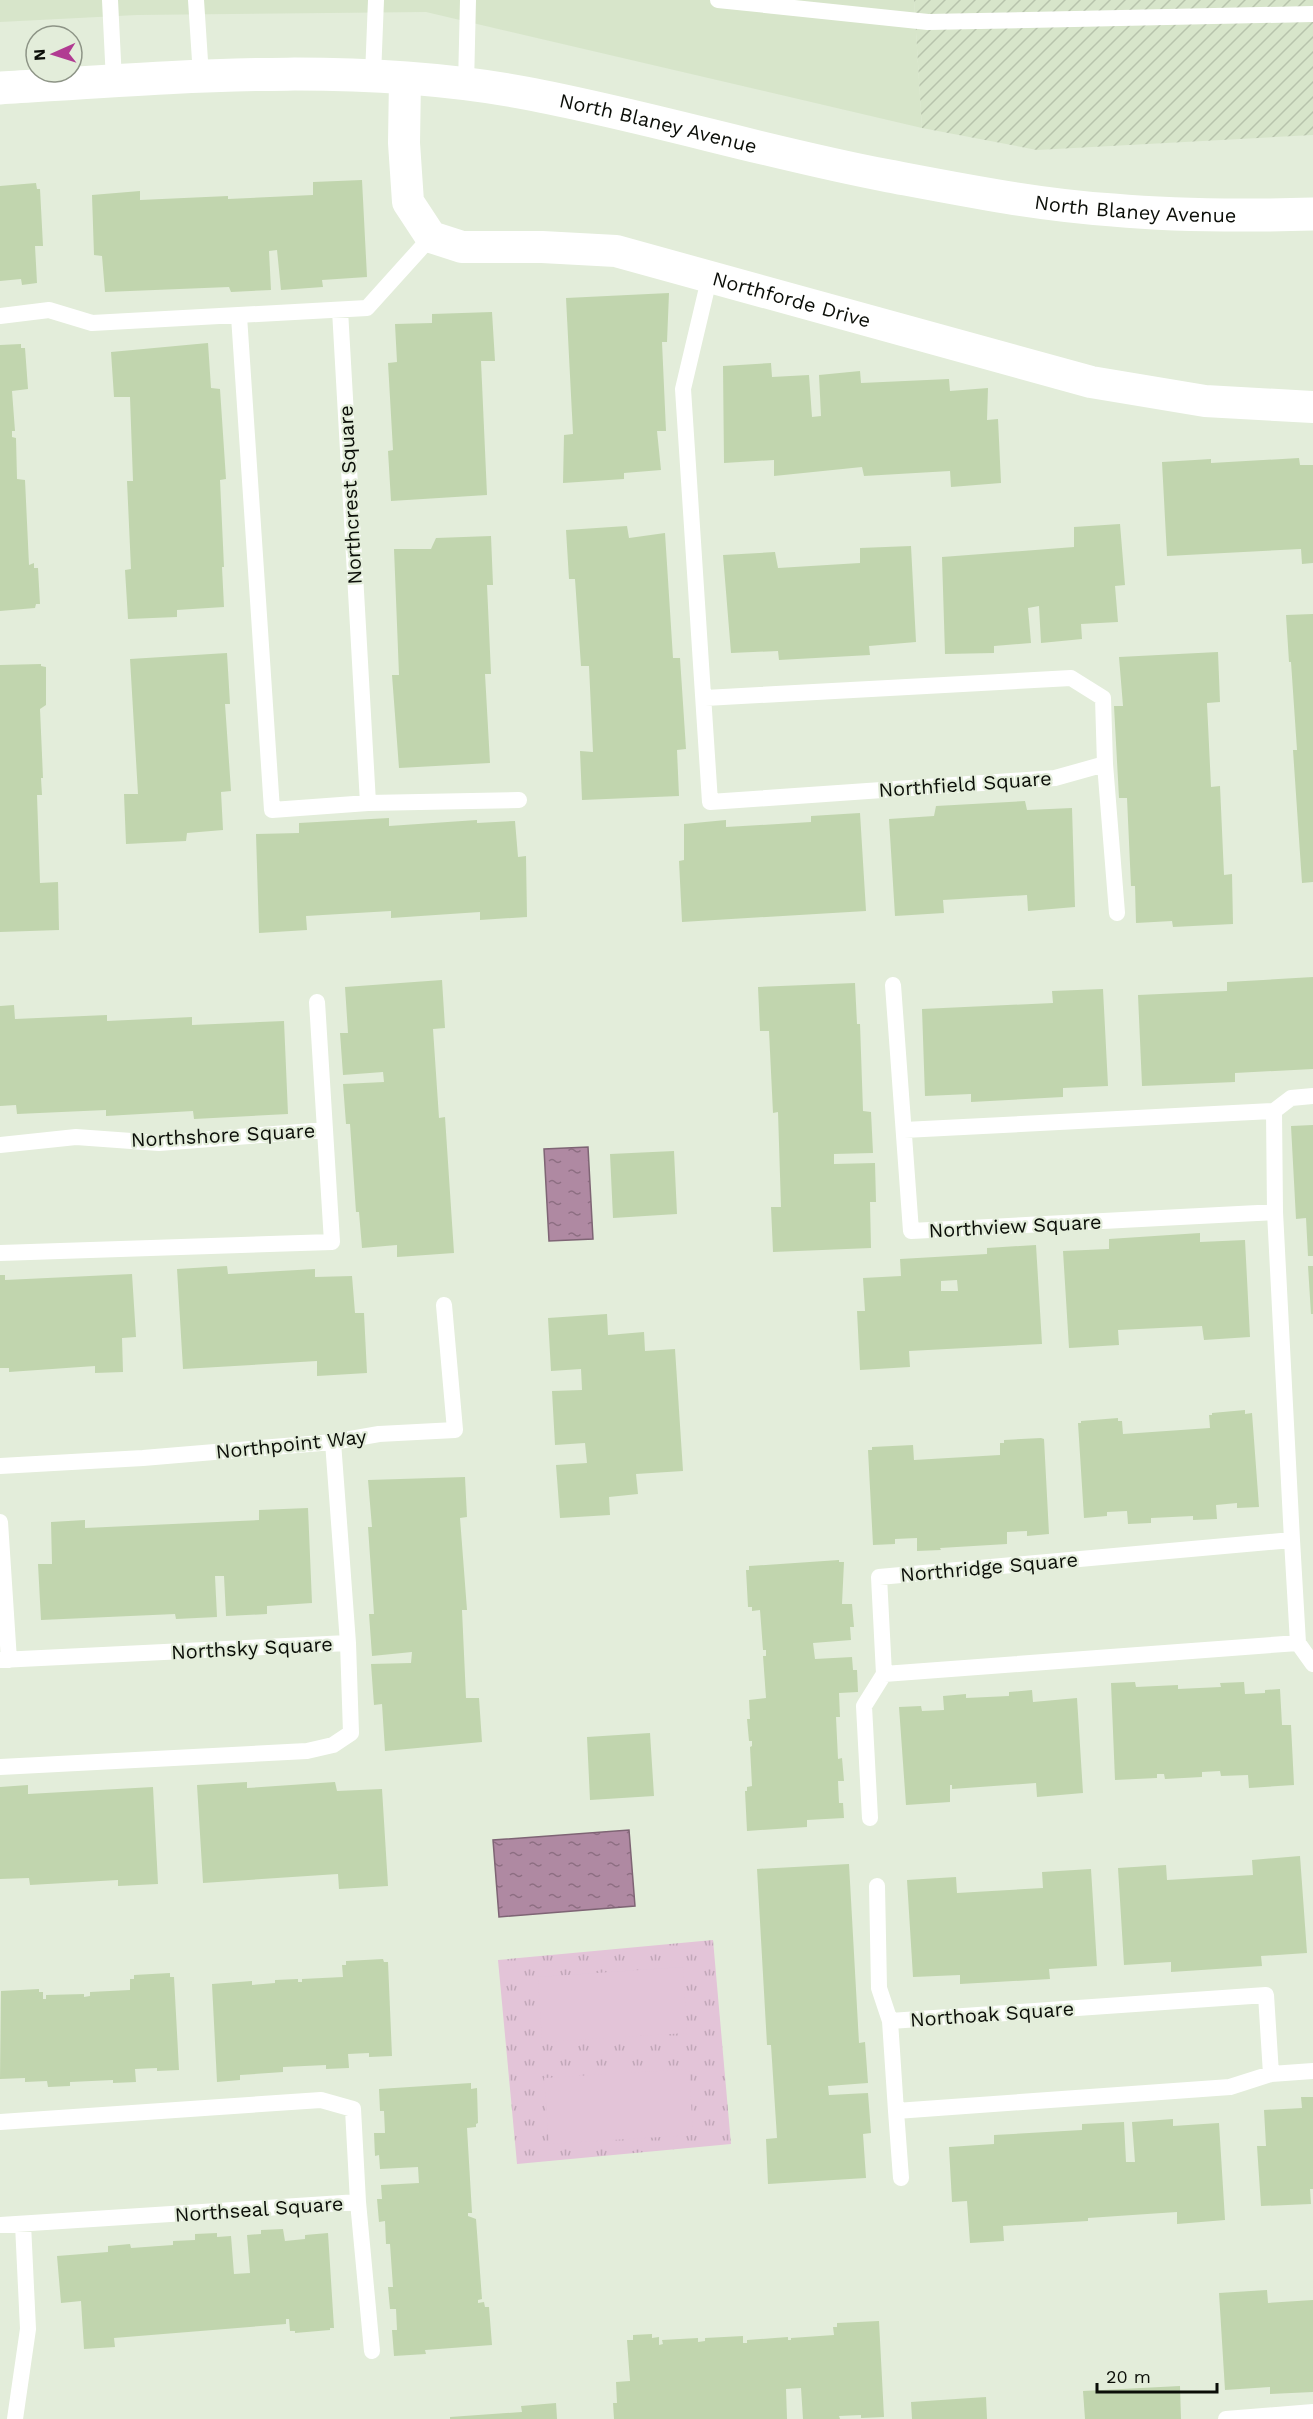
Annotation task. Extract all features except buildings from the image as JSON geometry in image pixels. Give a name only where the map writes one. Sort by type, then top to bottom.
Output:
[{"type":"street","name":"North Blaney Avenue","points":[[0,88],[201,76],[311,73],[405,79],[524,93],[887,176],[1015,198],[1111,210],[1182,214],[1313,214]]},
{"type":"street","points":[[405,79],[404,143],[408,202],[431,237]]},
{"type":"street","name":"Northforde Drive","points":[[431,237],[462,247],[542,247],[616,251],[710,275],[1091,382],[1205,401],[1313,407]]},
{"type":"lane","points":[[110,0],[114,81]]},
{"type":"lane","points":[[196,0],[201,76]]},
{"type":"lane","points":[[373,76],[376,0]]},
{"type":"lane","points":[[466,85],[468,0]]},
{"type":"lane","points":[[718,0],[928,22],[1313,14]]},
{"type":"lane","points":[[0,316],[49,310],[92,322],[367,308],[431,237]]},
{"type":"lane","name":"Northfield Square","points":[[710,275],[683,389],[710,802],[1055,778],[1105,764]]},
{"type":"lane","name":"Northcrest Square","points":[[340,310],[368,803]]},
{"type":"lane","points":[[238,316],[272,810],[368,803],[519,800]]},
{"type":"lane","points":[[705,698],[1071,678],[1103,698],[1105,764],[1117,913]]},
{"type":"lane","points":[[893,985],[904,1130],[1274,1111],[1292,1098],[1313,1096]]},
{"type":"lane","points":[[317,1002],[325,1130]]},
{"type":"lane","points":[[1274,1111],[1275,1212],[1298,1642],[1313,1664]]},
{"type":"lane","name":"Northshore Square","points":[[0,1145],[76,1137],[159,1143],[325,1130],[332,1242],[0,1253]]},
{"type":"lane","name":"Northview Square","points":[[904,1130],[910,1231],[1275,1212]]},
{"type":"lane","name":"Northpoint Way","points":[[0,1467],[143,1458],[333,1442],[379,1434],[455,1430],[444,1305]]},
{"type":"lane","points":[[333,1442],[348,1643]]},
{"type":"lane","points":[[0,1522],[4,1660]]},
{"type":"lane","name":"Northridge Square","points":[[884,1674],[879,1577],[1292,1540]]},
{"type":"lane","points":[[870,1818],[864,1706],[884,1674],[1298,1642]]},
{"type":"lane","name":"Northsky Square","points":[[0,1767],[307,1751],[333,1745],[351,1733],[348,1643],[4,1660]]},
{"type":"lane","points":[[877,1886],[879,1988],[890,2021]]},
{"type":"lane","name":"Northoak Square","points":[[901,2178],[890,2021],[1266,1995],[1271,2074]]},
{"type":"lane","points":[[896,2111],[1230,2087],[1271,2074],[1313,2071]]},
{"type":"lane","name":"Northseal Square","points":[[0,2122],[321,2100],[353,2109],[358,2202],[0,2225]]},
{"type":"lane","points":[[358,2202],[372,2351]]},
{"type":"lane","points":[[15,2419],[28,2329],[24,2224]]},
{"type":"lane","points":[[1226,2419],[1313,2412]]},
{"type":"shaded area","points":[[0,0],[914,0],[922,128],[426,12],[137,15],[0,22]]},
{"type":"shaded area","points":[[914,0],[1313,0],[1313,135],[1037,150],[922,128]]},
{"type":"green space","points":[[713,1940],[731,2144],[517,2164],[498,1960]]},
{"type":"green space","points":[[683,1967],[687,2033],[542,2042],[538,1977]]},
{"type":"green space","points":[[689,2069],[693,2135],[549,2144],[544,2078]]},
{"type":"water","points":[[588,1147],[593,1239],[549,1241],[544,1149]]},
{"type":"water","points":[[629,1830],[635,1906],[499,1917],[493,1840]]}]
